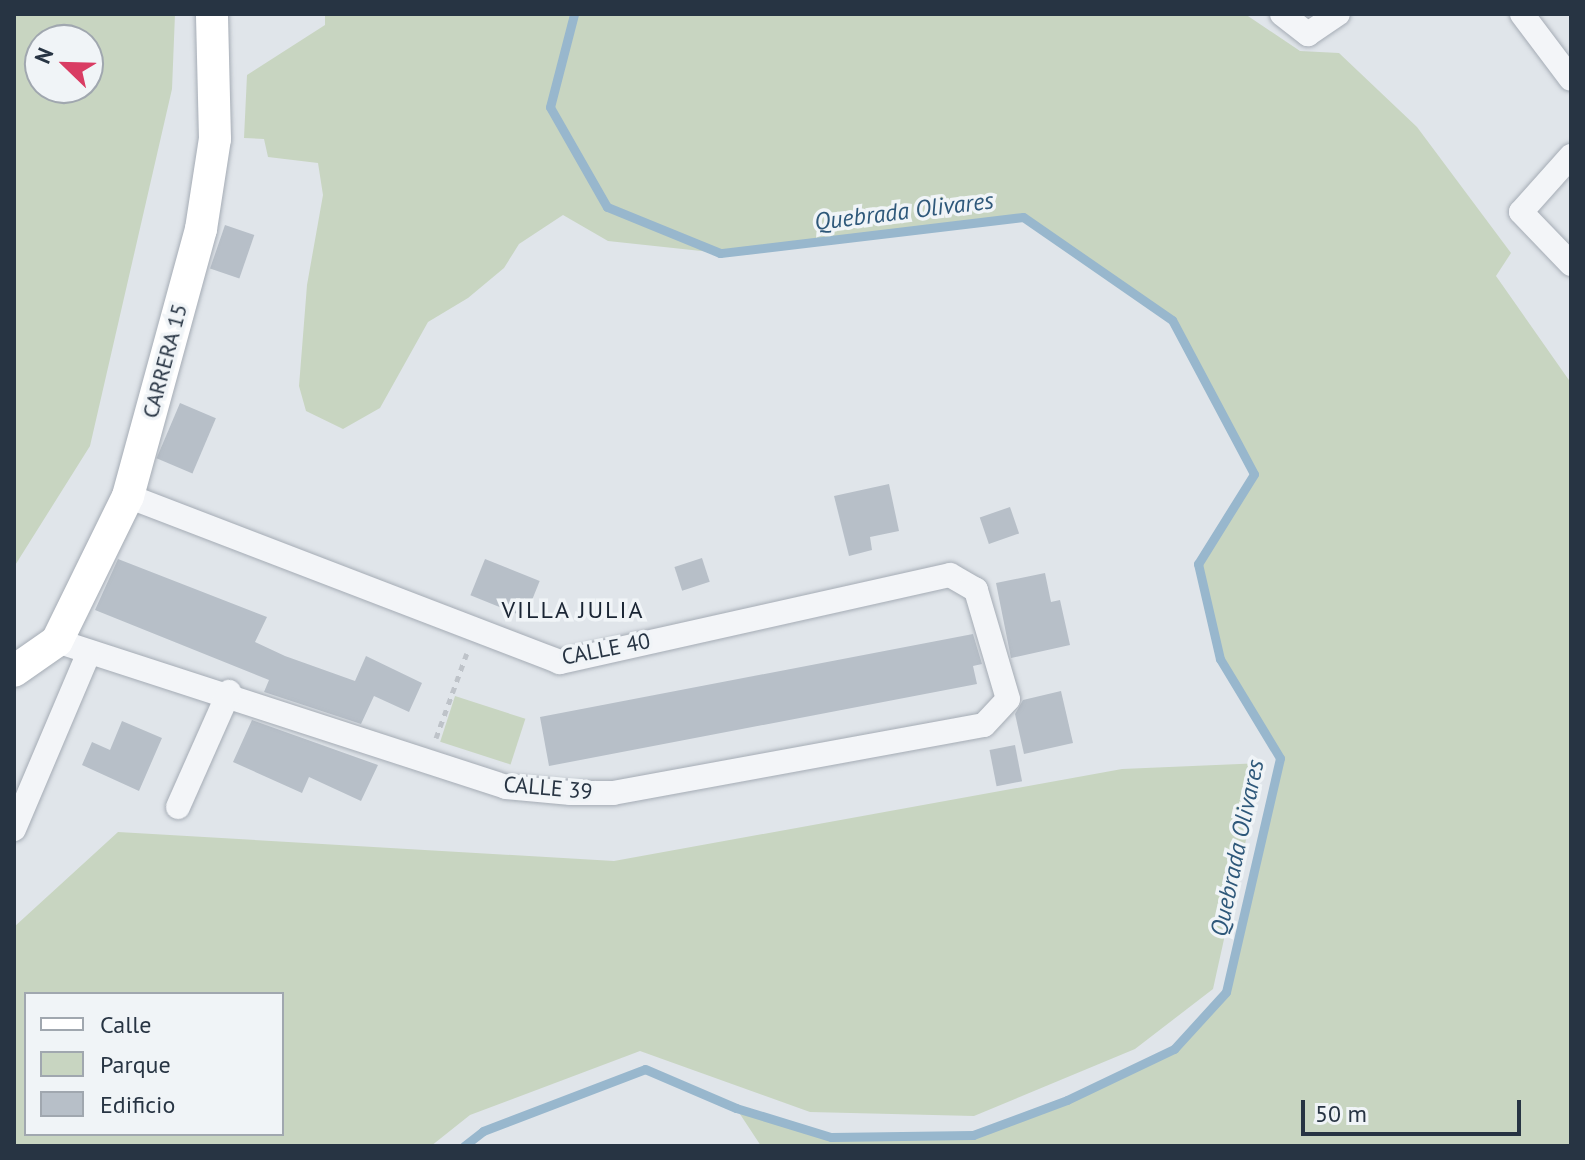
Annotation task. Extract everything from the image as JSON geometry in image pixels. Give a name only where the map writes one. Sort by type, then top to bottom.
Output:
[{"type":"main road","name":"CARRERA 15","points":[[14,671],[57,641],[128,496],[201,229],[215,139],[212,14]]},
{"type":"street","points":[[1282,14],[1308,34],[1338,14]]},
{"type":"street","points":[[1522,14],[1571,79]]},
{"type":"street","points":[[1571,156],[1521,212],[1571,264]]},
{"type":"street","name":"CALLE 40","points":[[128,496],[474,633],[560,662],[950,575],[976,590],[1008,699],[1003,710]]},
{"type":"street","name":"CALLE 39","points":[[57,641],[88,655],[229,692],[506,787],[613,793],[984,725],[1003,710]]},
{"type":"street","points":[[14,829],[88,655]]},
{"type":"street","points":[[178,807],[229,692]]},
{"type":"path","points":[[427,761],[474,633]]},
{"type":"green space","points":[[14,14],[175,14],[172,89],[90,446],[14,567]]},
{"type":"green space","points":[[325,14],[1245,14],[1300,51],[1339,53],[1417,127],[1511,253],[1496,276],[1571,383],[1571,1146],[761,1146],[736,1108],[831,1137],[973,1135],[1067,1100],[1173,1049],[1226,992],[1280,758],[1220,659],[1198,564],[1253,474],[1172,320],[1023,217],[720,253],[608,241],[563,215],[519,244],[504,268],[468,298],[428,322],[380,408],[343,429],[306,411],[299,386],[307,285],[323,195],[318,163],[268,157],[264,139],[244,138],[247,75],[325,25]]},
{"type":"green space","points":[[455,696],[525,719],[511,765],[440,742]]},
{"type":"green space","points":[[1263,763],[1213,989],[1135,1049],[974,1116],[810,1112],[640,1051],[470,1115],[431,1146],[14,1146],[14,927],[118,832],[614,861],[1122,769]]},
{"type":"building","points":[[225,225],[254,235],[239,279],[210,268]]},
{"type":"building","points":[[180,403],[216,418],[192,473],[157,458]]},
{"type":"building","points":[[889,484],[899,531],[870,537],[872,550],[849,556],[834,496]]},
{"type":"building","points":[[1010,507],[1019,533],[989,544],[980,517]]},
{"type":"building","points":[[702,558],[710,582],[682,591],[674,567]]},
{"type":"building","points":[[118,559],[267,617],[255,642],[285,656],[355,681],[366,656],[422,683],[409,712],[374,696],[361,724],[264,692],[269,680],[95,610]]},
{"type":"building","points":[[485,559],[540,581],[525,617],[470,595]]},
{"type":"building","points":[[1045,573],[1051,602],[1060,600],[1070,645],[1011,658],[996,583]]},
{"type":"building","points":[[973,634],[982,664],[973,666],[977,684],[549,766],[540,717]]},
{"type":"building","points":[[1061,691],[1073,743],[1024,754],[1015,714],[1023,700]]},
{"type":"building","points":[[252,720],[378,765],[361,801],[309,777],[302,793],[233,762]]},
{"type":"building","points":[[122,721],[162,738],[139,791],[82,765],[92,742],[110,750]]},
{"type":"building","points":[[1015,745],[1022,781],[997,786],[989,750]]},
{"type":"waterway","name":"Quebrada Olivares","points":[[464,1146],[483,1131],[645,1069],[736,1108],[831,1137],[973,1135],[1067,1100],[1174,1049],[1226,992],[1280,758],[1220,659],[1198,564],[1254,474],[1172,320],[1023,217],[720,253],[607,207],[550,107],[574,14]]},
{"type":"district","name":"VILLA JULIA","points":[[573,610]]}]
